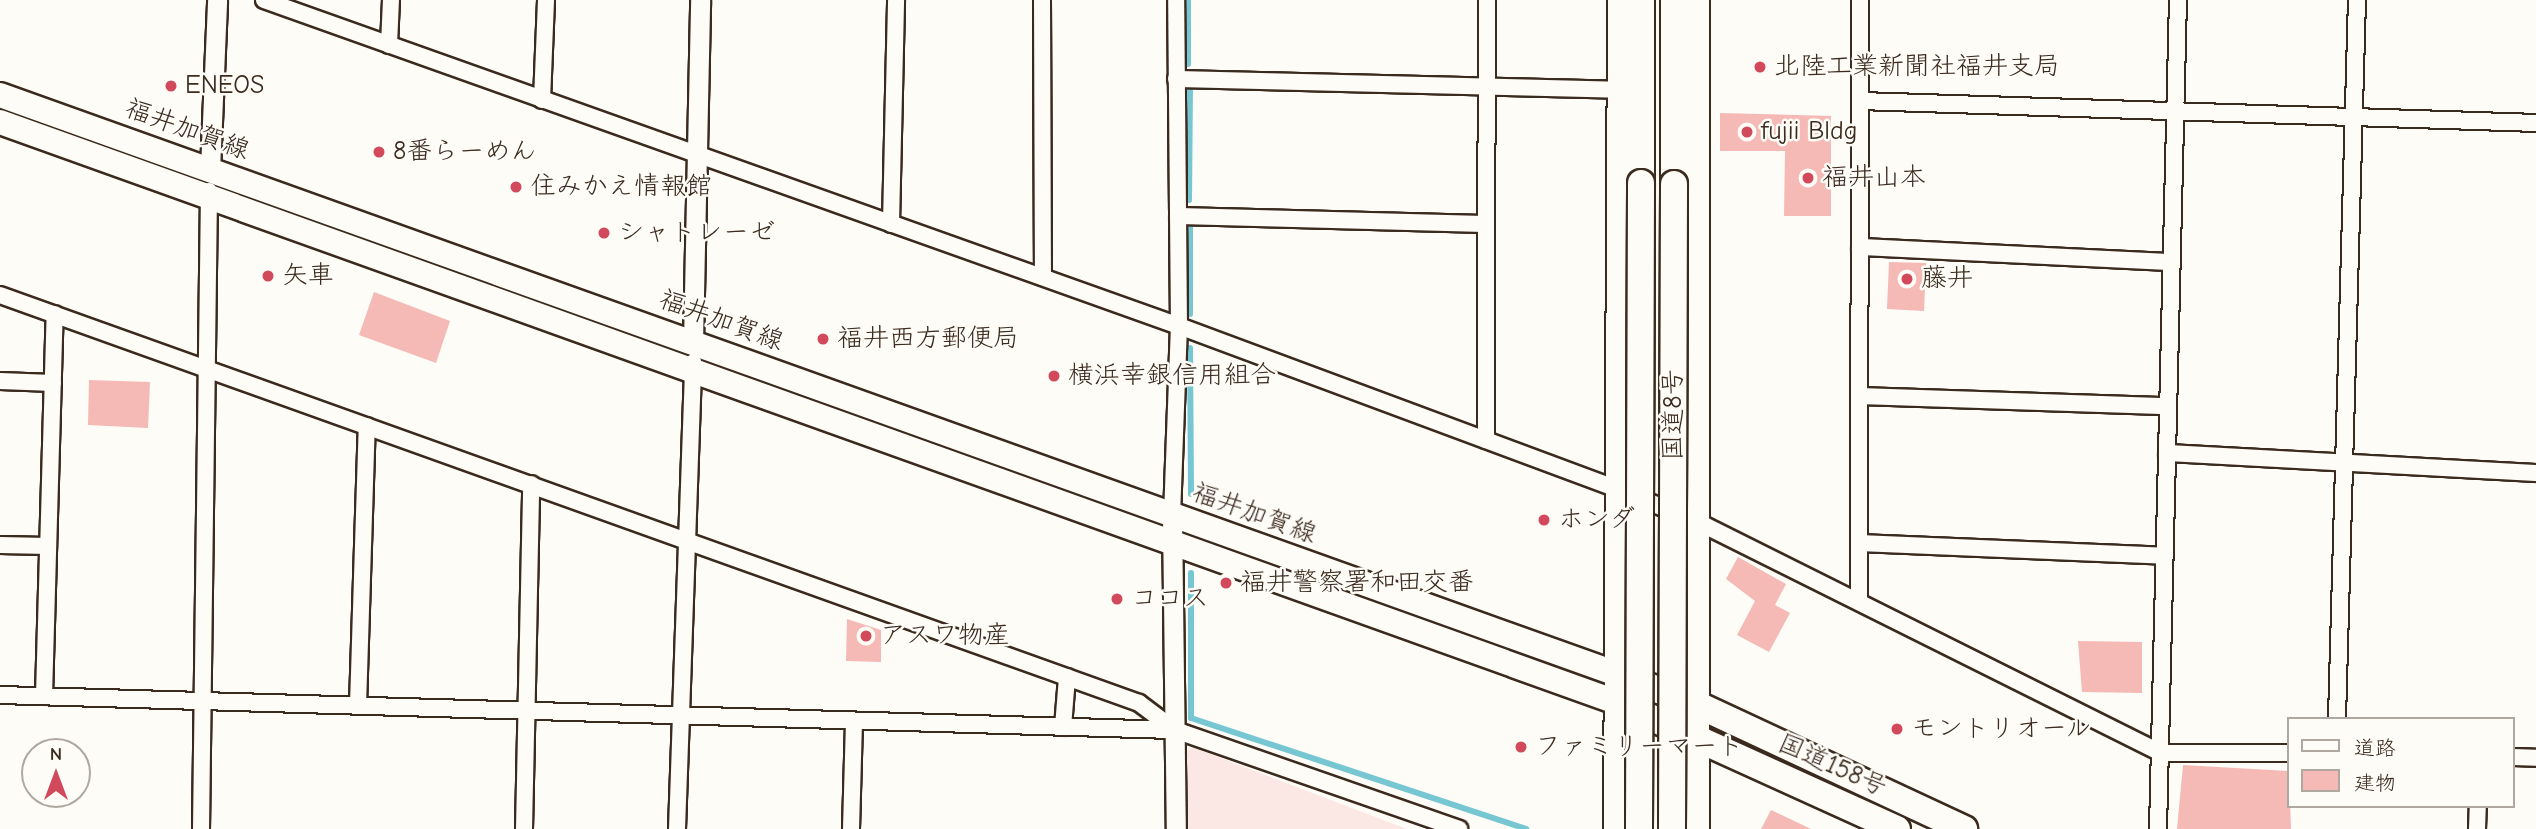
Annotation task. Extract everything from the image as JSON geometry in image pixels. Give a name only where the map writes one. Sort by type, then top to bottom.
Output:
[{"type":"highway","points":[[1617,829],[1621,0]]},
{"type":"highway","name":"国道8号","points":[[1639,829],[1641,0]]},
{"type":"highway","name":"国道8号","points":[[1672,829],[1674,0]]},
{"type":"highway","points":[[1696,0],[1696,829]]},
{"type":"highway","name":"国道158号","points":[[1619,675],[1696,704],[1964,829]]},
{"type":"highway","name":"国道158号","points":[[1619,703],[1696,734],[1897,829]]},
{"type":"main road","name":"福井加賀線","points":[[0,95],[1619,675]]},
{"type":"main road","name":"福井加賀線","points":[[0,122],[1619,703]]},
{"type":"street","points":[[201,829],[209,198],[217,0]]},
{"type":"street","points":[[264,0],[1179,326],[1617,489],[1696,521],[2161,753],[2288,754]]},
{"type":"street","points":[[389,45],[391,0]]},
{"type":"street","points":[[542,100],[546,0]]},
{"type":"street","points":[[677,829],[693,371],[700,0]]},
{"type":"street","points":[[891,224],[896,0]]},
{"type":"street","points":[[1042,0],[1043,277]]},
{"type":"street","points":[[1176,0],[1179,326],[1172,541],[1177,829]]},
{"type":"street","points":[[1486,440],[1487,0]]},
{"type":"street","points":[[1859,601],[1860,0]]},
{"type":"street","points":[[2158,829],[2178,0]]},
{"type":"street","points":[[2337,717],[2357,0]]},
{"type":"street","points":[[1176,79],[1620,90]]},
{"type":"street","points":[[1860,101],[2353,119],[2536,122]]},
{"type":"street","points":[[1178,216],[1486,224]]},
{"type":"street","points":[[1860,247],[2171,262]]},
{"type":"street","points":[[0,295],[687,538],[1139,703],[1175,730],[1459,829]]},
{"type":"street","points":[[44,696],[55,314]]},
{"type":"street","points":[[0,381],[53,383]]},
{"type":"street","points":[[1860,396],[2168,406]]},
{"type":"street","points":[[358,705],[366,426]]},
{"type":"street","points":[[2167,453],[2342,467],[2536,473]]},
{"type":"street","points":[[524,829],[531,484]]},
{"type":"street","points":[[1859,543],[2165,556]]},
{"type":"street","points":[[0,545],[48,546]]},
{"type":"street","points":[[1063,727],[1067,677]]},
{"type":"street","points":[[0,695],[1175,730]]},
{"type":"street","points":[[851,829],[854,720]]},
{"type":"street","points":[[2515,757],[2536,758]]},
{"type":"street","points":[[2477,829],[2478,808]]},
{"type":"shaded area","points":[[1192,747],[1407,829],[1185,829],[1184,753]]},
{"type":"building","points":[[1720,113],[1831,116],[1831,216],[1784,216],[1785,151],[1720,151]]},
{"type":"building","points":[[1889,262],[1926,263],[1924,311],[1887,309]]},
{"type":"building","points":[[374,292],[450,321],[436,363],[359,335]]},
{"type":"building","points":[[89,380],[150,382],[148,428],[88,425]]},
{"type":"building","points":[[1738,557],[1786,584],[1775,605],[1790,613],[1769,652],[1737,635],[1755,601],[1726,579]]},
{"type":"building","points":[[847,619],[881,630],[881,662],[846,661]]},
{"type":"building","points":[[2078,641],[2142,642],[2142,693],[2082,692]]},
{"type":"building","points":[[2183,765],[2288,771],[2291,829],[2177,829]]},
{"type":"building","points":[[1771,810],[1811,829],[1761,829]]},
{"type":"waterway","points":[[1188,0],[1188,64]]},
{"type":"waterway","points":[[1189,200],[1190,89]]},
{"type":"waterway","points":[[1190,225],[1190,314]]},
{"type":"waterway","points":[[1190,348],[1191,494]]},
{"type":"waterway","points":[[1191,573],[1191,718],[1526,829]]},
{"type":"place","name":"北陸工業新聞社福井支局","points":[[1760,67]]},
{"type":"place","name":"ENEOS","points":[[171,86]]},
{"type":"place","name":"fujii Bldg","points":[[1747,132]]},
{"type":"place","name":"8番らーめん","points":[[379,152]]},
{"type":"place","name":"福井山本","points":[[1808,178]]},
{"type":"place","name":"住みかえ情報館","points":[[516,187]]},
{"type":"place","name":"シャトレーゼ","points":[[604,233]]},
{"type":"place","name":"矢車","points":[[268,276]]},
{"type":"place","name":"藤井","points":[[1907,279]]},
{"type":"place","name":"福井西方郵便局","points":[[823,339]]},
{"type":"place","name":"横浜幸銀信用組合","points":[[1054,376]]},
{"type":"place","name":"ホンダ","points":[[1544,520]]},
{"type":"place","name":"福井警察署和田交番","points":[[1226,583]]},
{"type":"place","name":"ココス","points":[[1117,599]]},
{"type":"place","name":"アスワ物産","points":[[866,636]]},
{"type":"place","name":"モントリオール","points":[[1897,729]]},
{"type":"place","name":"ファミリーマート","points":[[1521,747]]}]
